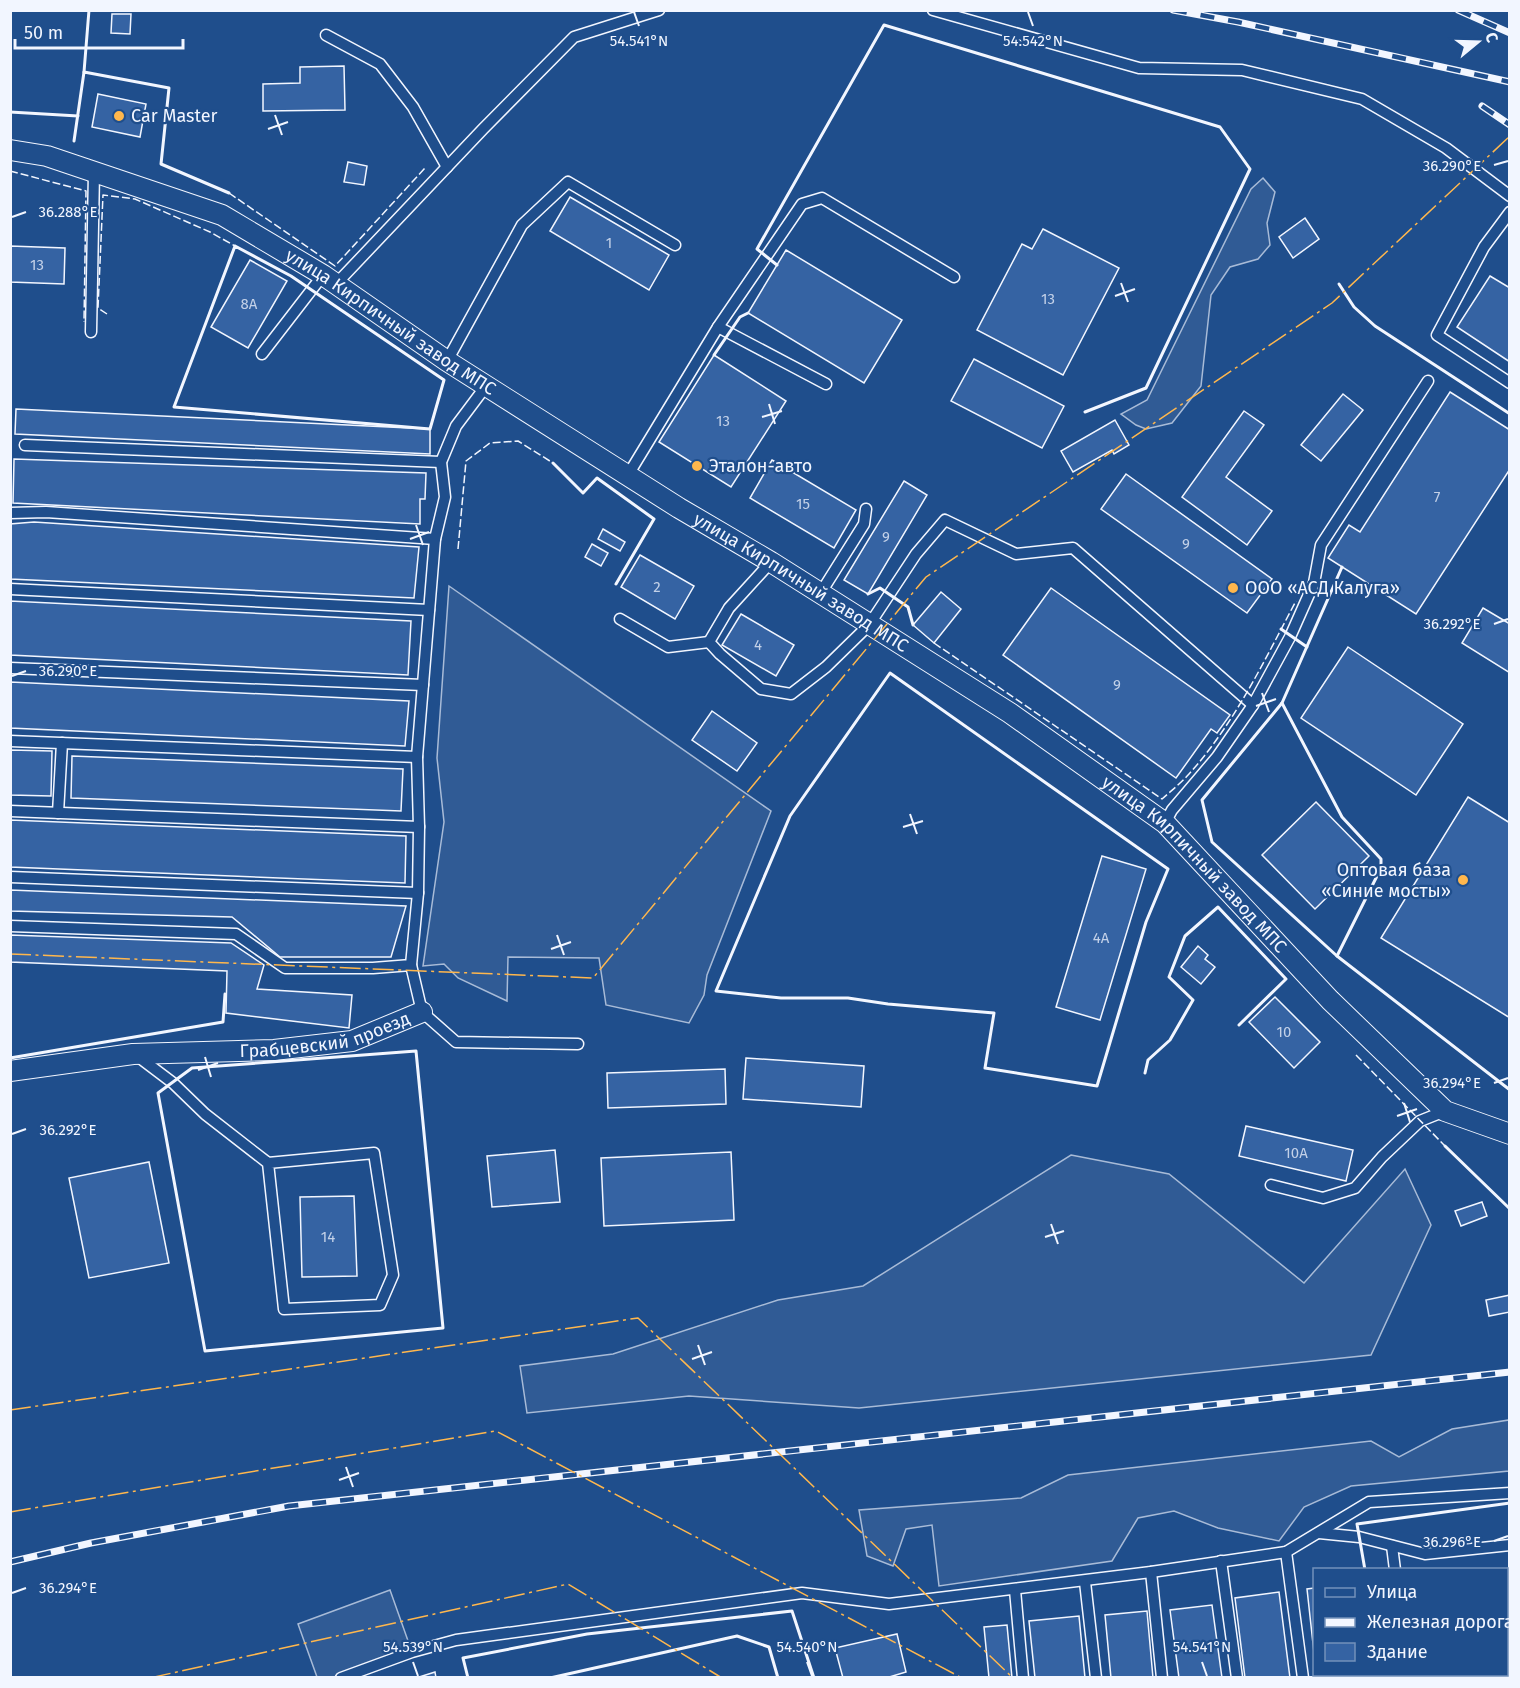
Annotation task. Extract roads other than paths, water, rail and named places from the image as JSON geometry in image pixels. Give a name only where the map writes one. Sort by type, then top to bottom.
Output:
[{"type":"street","name":"улица Кирпичный завод МПС","points":[[10,150],[47,156],[222,215],[329,280],[447,361],[628,476],[771,562],[1010,713],[1165,823],[1330,1000],[1445,1111],[1509,1134]]},
{"type":"street","name":"Грабцевский проезд","points":[[10,1071],[133,1053],[274,1050],[352,1041],[422,1012]]},
{"type":"lane","points":[[262,354],[329,280],[447,167],[574,37],[659,10]]},
{"type":"lane","points":[[933,10],[1139,68],[1242,70],[1362,99],[1446,148],[1509,196]]},
{"type":"lane","points":[[326,35],[380,64],[413,106],[447,167]]},
{"type":"lane","points":[[91,332],[94,172]]},
{"type":"lane","points":[[447,361],[522,225],[568,182],[675,245]]},
{"type":"lane","points":[[628,476],[718,327],[802,204],[822,198],[954,278]]},
{"type":"lane","points":[[1509,212],[1484,247],[1437,335],[1509,383]]},
{"type":"lane","points":[[718,327],[826,384]]},
{"type":"lane","points":[[1165,823],[1172,810],[1217,757],[1253,705],[1290,637],[1314,583],[1320,545],[1428,381]]},
{"type":"lane","points":[[486,386],[456,426],[441,462],[445,497],[435,539],[417,757],[418,893],[411,965],[422,1012],[456,1042],[578,1044]]},
{"type":"lane","points":[[25,444],[441,462]]},
{"type":"lane","points":[[820,594],[864,524],[866,509]]},
{"type":"lane","points":[[10,513],[46,512],[435,539]]},
{"type":"lane","points":[[709,642],[761,688],[791,694],[826,667],[869,625],[916,554],[945,519],[1016,554],[1073,548],[1253,705]]},
{"type":"lane","points":[[709,642],[729,608],[771,562]]},
{"type":"lane","points":[[10,589],[429,610]]},
{"type":"lane","points":[[620,619],[668,647],[709,642]]},
{"type":"lane","points":[[10,668],[423,685]]},
{"type":"lane","points":[[10,741],[417,757]]},
{"type":"lane","points":[[58,813],[62,743]]},
{"type":"lane","points":[[10,811],[419,827]]},
{"type":"lane","points":[[10,877],[418,893]]},
{"type":"lane","points":[[10,926],[236,934],[285,968],[373,968],[411,965]]},
{"type":"lane","points":[[133,1053],[172,1083],[205,1114],[268,1163],[374,1153],[393,1275],[380,1305],[284,1309],[268,1163]]},
{"type":"lane","points":[[1271,1185],[1323,1198],[1355,1188],[1382,1157],[1420,1121],[1445,1111]]},
{"type":"lane","points":[[341,1677],[412,1652],[456,1640],[791,1594],[802,1593],[889,1604],[1085,1582],[1286,1552],[1369,1502],[1509,1493]]},
{"type":"lane","points":[[1319,1533],[1359,1537],[1425,1554],[1509,1545]]},
{"type":"lane","points":[[1392,1546],[1395,1568]]},
{"type":"lane","points":[[1286,1552],[1302,1677]]},
{"type":"lane","points":[[1221,1561],[1237,1677]]},
{"type":"lane","points":[[1151,1572],[1162,1677]]},
{"type":"lane","points":[[1085,1582],[1096,1677]]},
{"type":"lane","points":[[1015,1590],[1023,1677]]},
{"type":"railway","points":[[1173,10],[1238,22],[1510,82]]},
{"type":"railway","points":[[1458,10],[1510,33]]},
{"type":"railway","points":[[1482,106],[1510,125]]},
{"type":"railway","points":[[10,1562],[91,1543],[289,1506],[1510,1372]]},
{"type":"place","name":"Car Master","points":[[119,116]]},
{"type":"place","name":"Эталон-авто","points":[[697,466]]},
{"type":"place","name":"ООО «АСД Калуга»","points":[[1233,588]]},
{"type":"place","name":"Оптовая база «Синие мосты»","points":[[1463,880]]}]
